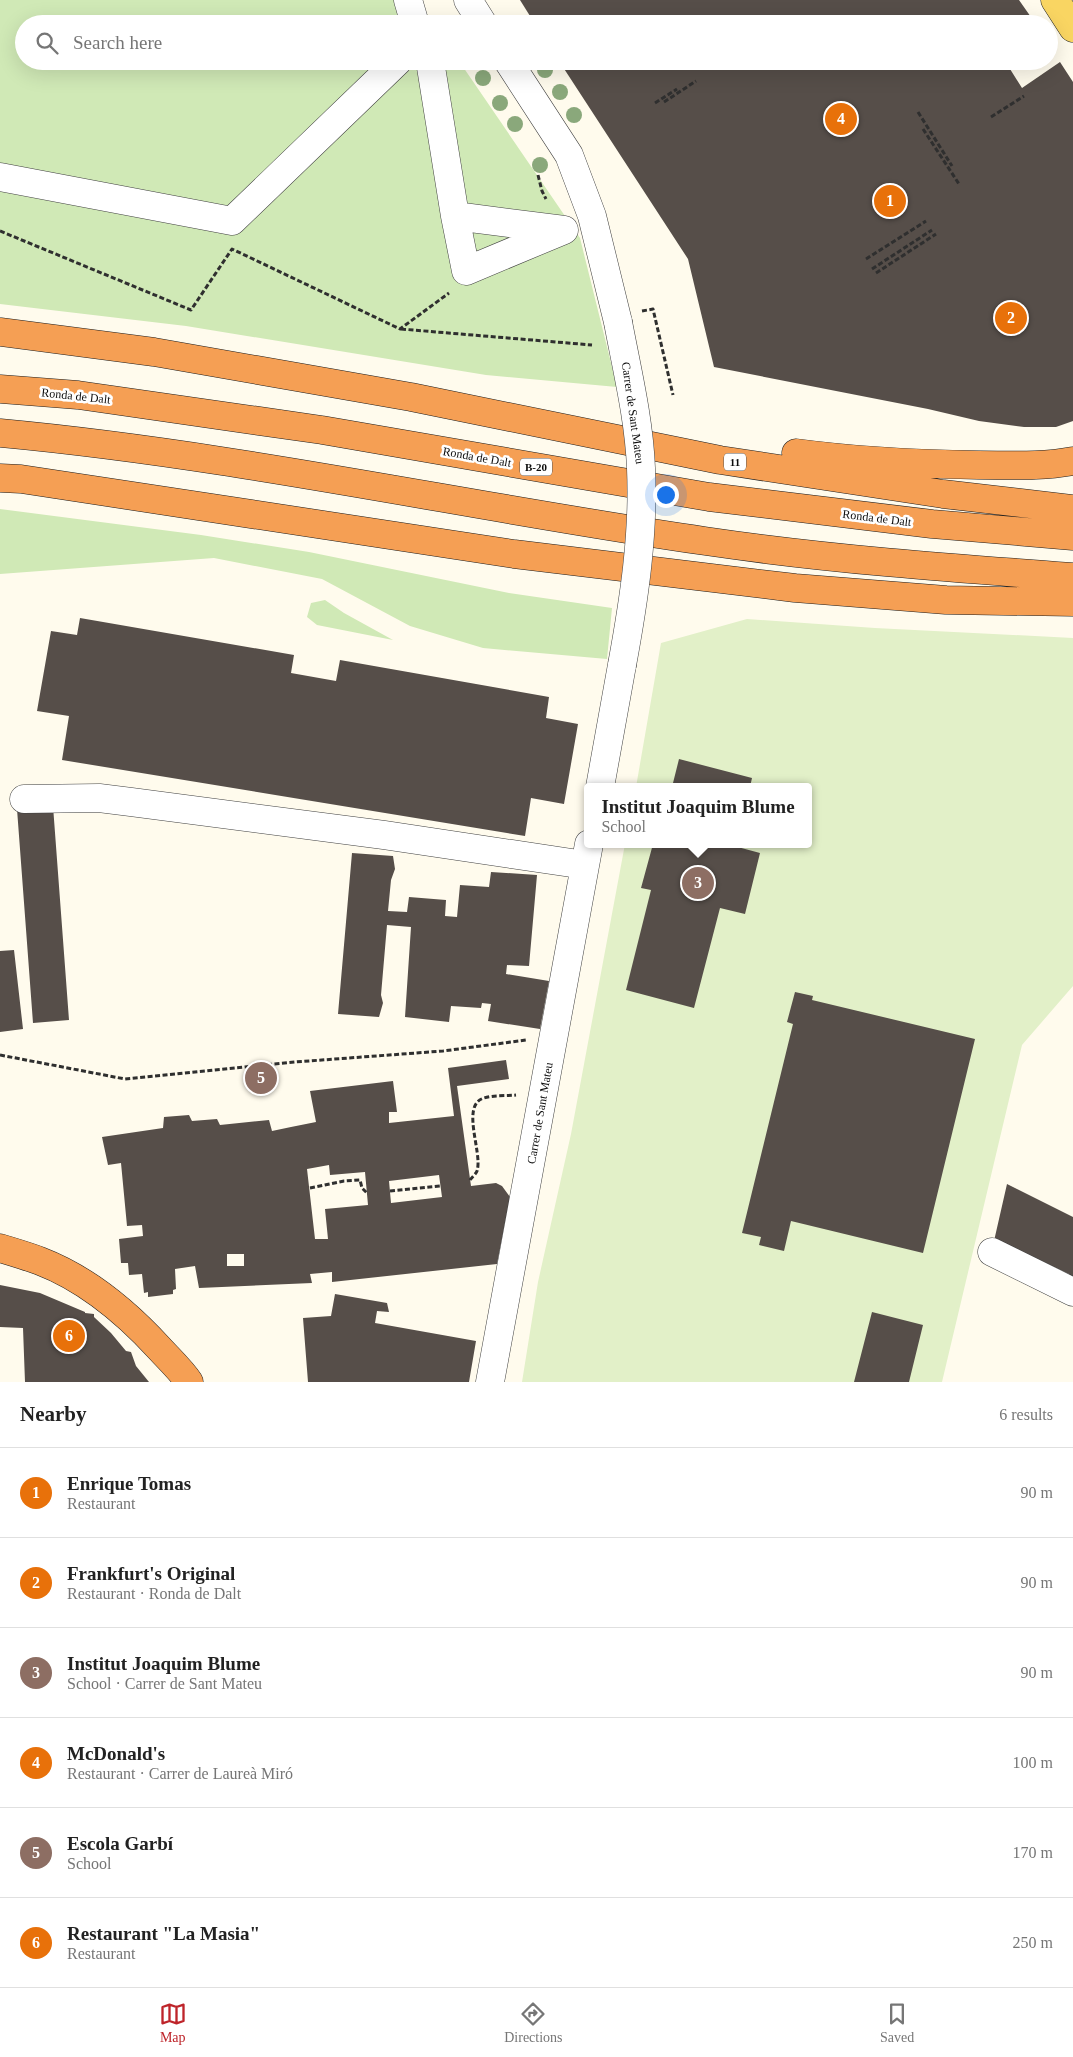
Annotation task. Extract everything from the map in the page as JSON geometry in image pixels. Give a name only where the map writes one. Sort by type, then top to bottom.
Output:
[{"type":"highway","points":[[0,332],[128,347],[411,397],[561,412],[698,439],[825,457],[949,465],[1034,466],[1073,461]]},
{"type":"highway","name":"Ronda de Dalt","points":[[0,389],[78,395],[322,430],[709,497],[932,524],[1073,536]]},
{"type":"highway","name":"11","points":[[411,397],[720,460],[943,494],[1073,509]]},
{"type":"highway","points":[[0,433],[72,439],[318,476],[706,541],[936,567],[1073,577]]},
{"type":"highway","points":[[0,478],[21,479],[316,522],[514,554],[794,588],[946,600],[1073,602]]},
{"type":"highway","points":[[0,1248],[40,1260],[68,1273],[96,1290],[140,1326],[189,1382]]},
{"type":"main road","points":[[1055,0],[1073,28]]},
{"type":"street","points":[[408,0],[412,15]]},
{"type":"street","points":[[468,0],[478,15]]},
{"type":"street","points":[[0,178],[232,221],[389,70]]},
{"type":"street","points":[[431,70],[455,216]]},
{"type":"street","name":"Carrer de Sant Mateu","points":[[514,70],[569,156],[629,317],[634,410],[642,467],[642,504],[634,597],[601,783]]},
{"type":"street","points":[[24,799],[99,798],[384,834],[587,855]]},
{"type":"street","name":"Carrer de Sant Mateu","points":[[490,1382],[587,855]]},
{"type":"street","points":[[992,1252],[1073,1292]]},
{"type":"path","points":[[664,102],[696,81]]},
{"type":"path","points":[[654,103],[678,89]]},
{"type":"path","points":[[991,117],[1024,95]]},
{"type":"path","points":[[918,112],[952,166]]},
{"type":"path","points":[[923,129],[959,184]]},
{"type":"path","points":[[538,176],[542,192]]},
{"type":"path","points":[[866,259],[926,220]]},
{"type":"path","points":[[872,269],[932,230]]},
{"type":"path","points":[[0,231],[191,310],[232,249],[400,329],[592,345]]},
{"type":"path","points":[[876,273],[936,234]]},
{"type":"path","points":[[400,329],[449,293]]},
{"type":"path","points":[[629,317],[654,309],[673,395]]},
{"type":"path","points":[[0,1055],[125,1079],[295,1062],[442,1052],[554,1036]]},
{"type":"path","points":[[470,1180],[477,1172],[478,1161],[473,1113],[476,1104],[483,1098],[519,1094]]},
{"type":"path","points":[[310,1188],[344,1181],[360,1180],[362,1188],[367,1193]]},
{"type":"path","points":[[390,1191],[440,1186]]},
{"type":"green space","points":[[0,0],[417,0],[428,15],[15,15],[15,70],[465,70],[580,238],[617,387],[486,375],[186,326],[0,304]]},
{"type":"green space","points":[[0,509],[201,535],[309,552],[509,593],[612,608],[607,659],[483,648],[410,626],[322,579],[214,558],[0,574]]},
{"type":"green space","points":[[325,600],[344,613],[393,640],[317,625],[307,617],[311,603]]},
{"type":"green space","points":[[747,619],[875,628],[1073,638],[1073,986],[1022,1045],[942,1382],[522,1382],[538,1282],[571,1134],[624,848],[812,848],[812,783],[637,783],[661,643]]},
{"type":"building","points":[[520,0],[1019,0],[1030,15],[529,15]]},
{"type":"building","points":[[1060,62],[1073,82],[1073,421],[1056,427],[1024,427],[979,421],[928,409],[714,367],[688,259],[565,70],[1011,70],[1022,88],[1048,70],[1058,70],[1058,63]]},
{"type":"building","points":[[80,618],[294,655],[291,673],[336,681],[340,660],[549,697],[546,718],[578,724],[564,804],[531,798],[525,836],[62,760],[69,716],[37,711],[51,631],[77,635]]},
{"type":"building","points":[[679,759],[752,778],[751,783],[673,783]]},
{"type":"building","points":[[53,806],[69,1020],[33,1023],[17,809]]},
{"type":"building","points":[[652,848],[741,848],[760,853],[745,914],[720,908],[694,1008],[626,990],[651,890],[641,888]]},
{"type":"building","points":[[352,853],[393,856],[395,869],[391,880],[388,911],[407,912],[409,897],[446,900],[445,916],[457,917],[460,885],[489,887],[491,872],[537,875],[529,966],[507,965],[506,974],[549,981],[540,1029],[488,1021],[491,1004],[482,1003],[481,1008],[451,1006],[449,1022],[405,1017],[411,927],[387,925],[381,995],[383,1003],[379,1017],[338,1014]]},
{"type":"building","points":[[14,950],[23,1029],[0,1032],[0,951]]},
{"type":"building","points":[[795,992],[813,996],[812,1000],[975,1039],[923,1253],[791,1221],[784,1251],[759,1245],[761,1237],[742,1233],[793,1024],[787,1022]]},
{"type":"building","points":[[506,1060],[509,1079],[457,1086],[471,1186],[496,1183],[502,1186],[510,1197],[497,1264],[332,1282],[332,1272],[310,1274],[312,1283],[199,1288],[195,1266],[175,1269],[176,1289],[173,1290],[173,1294],[148,1297],[148,1292],[144,1293],[142,1274],[129,1275],[128,1263],[121,1263],[119,1239],[143,1236],[142,1225],[127,1226],[121,1163],[108,1165],[102,1137],[163,1128],[164,1117],[189,1115],[192,1121],[217,1119],[220,1125],[269,1120],[272,1131],[316,1122],[310,1091],[393,1081],[397,1112],[389,1112],[389,1123],[454,1116],[448,1068]],"holes":[[[329,1165],[330,1175],[365,1172],[368,1205],[325,1209],[328,1239],[315,1239],[307,1169]],[[439,1175],[442,1197],[391,1203],[389,1181]],[[227,1254],[244,1254],[244,1266],[227,1266]]]},
{"type":"building","points":[[1007,1184],[1073,1217],[1073,1280],[1067,1277],[1069,1274],[1035,1258],[1033,1261],[994,1241]]},
{"type":"building","points":[[0,1285],[40,1293],[85,1313],[94,1314],[94,1317],[126,1351],[131,1352],[136,1366],[149,1382],[25,1382],[23,1328],[0,1327]]},
{"type":"building","points":[[335,1294],[387,1303],[389,1312],[377,1311],[375,1323],[476,1341],[469,1382],[308,1382],[303,1318],[331,1316]]},
{"type":"building","points":[[872,1312],[923,1325],[909,1382],[854,1382]]},
{"type":"place","name":"McDonald's","points":[[841,119]]},
{"type":"place","name":"Enrique Tomas","points":[[890,201]]},
{"type":"place","name":"Frankfurt's Original","points":[[1011,318]]},
{"type":"place","name":"Institut Joaquim Blume","points":[[698,883]]},
{"type":"place","name":"Escola Garbí","points":[[261,1078]]},
{"type":"place","name":"Restaurant \"La Masia\"","points":[[69,1336]]}]
